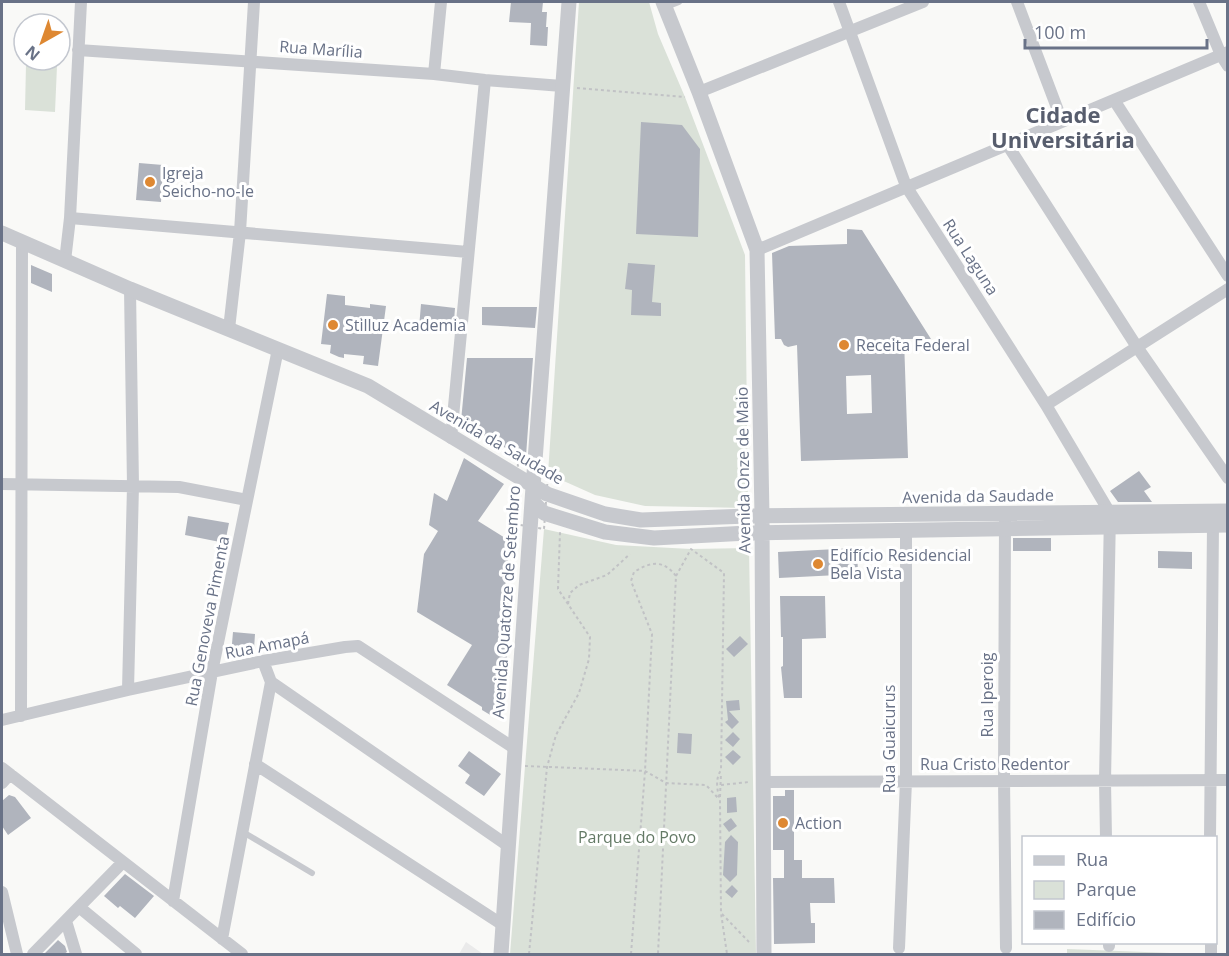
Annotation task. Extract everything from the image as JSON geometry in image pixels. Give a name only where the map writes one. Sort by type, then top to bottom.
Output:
[{"type":"street","points":[[65,261],[70,218],[81,2]]},
{"type":"street","points":[[229,329],[240,232],[254,2]]},
{"type":"street","points":[[434,74],[441,2]]},
{"type":"street","name":"Avenida Quatorze de Setembro","points":[[501,954],[532,494],[569,2]]},
{"type":"street","name":"Rua Laguna","points":[[839,2],[906,186],[1046,405],[1110,520]]},
{"type":"street","points":[[692,95],[923,2]]},
{"type":"street","points":[[1017,2],[1062,121]]},
{"type":"street","points":[[757,250],[1062,121],[1225,58],[1199,2]]},
{"type":"street","name":"Avenida Onze de Maio","points":[[664,4],[692,95],[757,250],[764,782],[760,952]]},
{"type":"street","name":"Rua Marília","points":[[78,50],[434,74],[562,86]]},
{"type":"street","points":[[451,438],[485,80]]},
{"type":"street","points":[[1114,100],[1227,276]]},
{"type":"street","points":[[1007,144],[1137,347],[1227,478]]},
{"type":"street","points":[[70,218],[468,252]]},
{"type":"street","name":"Avenida da Saudade","points":[[2,233],[130,289],[368,386],[451,438],[532,494],[544,513],[605,532],[654,538],[906,531],[1005,521]]},
{"type":"street","points":[[21,716],[22,242]]},
{"type":"street","points":[[128,690],[133,486],[130,289]]},
{"type":"street","points":[[1046,405],[1227,289]]},
{"type":"street","name":"Rua Genoveva Pimenta","points":[[173,901],[212,672],[278,349]]},
{"type":"street","points":[[2,484],[179,487],[247,500]]},
{"type":"street","name":"Avenida da Saudade","points":[[532,494],[547,494],[605,514],[642,520],[762,516],[1005,521],[1110,520],[1220,525]]},
{"type":"street","name":"Avenida da Saudade","points":[[1110,520],[1227,511]]},
{"type":"street","points":[[1106,836],[1110,520]]},
{"type":"street","name":"Rua Iperoig","points":[[1005,521],[1006,948]]},
{"type":"street","points":[[1210,836],[1209,780],[1220,525]]},
{"type":"street","name":"Rua Guaicurus","points":[[899,948],[906,781],[906,531]]},
{"type":"street","name":"Rua Amapá","points":[[2,720],[263,661],[358,646],[514,748]]},
{"type":"street","points":[[222,939],[271,682],[263,661]]},
{"type":"street","points":[[271,682],[507,845]]},
{"type":"street","points":[[255,764],[503,925]]},
{"type":"street","points":[[4,775],[123,862],[242,954]]},
{"type":"street","name":"Rua Cristo Redentor","points":[[764,782],[1004,779],[1227,780]]},
{"type":"street","points":[[33,954],[123,862]]},
{"type":"street","points":[[2,900],[17,954]]},
{"type":"street","points":[[80,907],[136,954]]},
{"type":"street","points":[[66,921],[76,954]]},
{"type":"lane","points":[[664,4],[679,2]]},
{"type":"lane","points":[[243,831],[312,873]]},
{"type":"path","points":[[562,86],[692,95]]},
{"type":"path","points":[[529,954],[547,767],[556,735],[579,693],[589,658],[590,637],[558,589],[560,531]]},
{"type":"path","points":[[658,954],[676,576],[692,549],[724,573],[720,800],[721,913],[727,954]]},
{"type":"path","points":[[568,604],[570,593],[579,585],[607,575],[630,554]]},
{"type":"path","points":[[631,954],[645,771],[652,634],[632,581],[634,572],[643,566],[660,563],[676,576]]},
{"type":"path","points":[[513,766],[645,771],[666,783],[706,784],[720,800]]},
{"type":"path","points":[[720,800],[717,791],[718,776],[721,770]]},
{"type":"path","points":[[721,785],[764,782]]},
{"type":"path","points":[[721,913],[760,952]]},
{"type":"shaded area","points":[[466,942],[483,954],[459,954]]},
{"type":"green space","points":[[579,2],[649,2],[658,34],[685,97],[745,255],[748,508],[645,506],[595,495],[548,474]]},
{"type":"green space","points":[[26,72],[57,72],[55,112],[25,110]]},
{"type":"green space","name":"Parque do Povo","points":[[544,529],[616,545],[691,549],[749,548],[756,954],[510,954]]},
{"type":"green space","points":[[1067,949],[1197,954],[1067,954]]},
{"type":"building","points":[[511,2],[543,2],[542,12],[547,12],[547,46],[530,45],[531,23],[509,22]]},
{"type":"building","points":[[641,122],[682,125],[700,149],[698,237],[636,234]]},
{"type":"building","name":"Igreja Seicho-no-Ie","points":[[139,163],[163,165],[161,202],[136,200]]},
{"type":"building","name":"Receita Federal","points":[[847,229],[862,230],[931,339],[904,339],[908,458],[801,461],[797,345],[788,347],[781,339],[775,339],[772,253],[789,246],[847,244]],"holes":[[[871,375],[872,413],[847,414],[846,376]]]},
{"type":"building","points":[[628,263],[655,265],[652,302],[661,303],[661,316],[631,315],[632,290],[625,289]]},
{"type":"building","points":[[31,265],[52,274],[52,292],[31,283]]},
{"type":"building","points":[[327,294],[345,296],[345,305],[370,308],[370,304],[386,306],[378,366],[363,364],[364,356],[344,354],[344,358],[339,357],[330,353],[331,345],[321,344]]},
{"type":"building","points":[[421,304],[455,308],[453,334],[419,328]]},
{"type":"building","points":[[482,307],[537,307],[535,328],[482,325]]},
{"type":"building","points":[[467,358],[533,358],[526,456],[501,446],[461,421]]},
{"type":"building","points":[[464,458],[504,484],[478,521],[510,541],[505,588],[511,592],[508,598],[513,601],[509,604],[505,699],[492,716],[447,685],[472,645],[417,612],[424,554],[438,531],[429,525],[434,493],[447,501]]},
{"type":"building","points":[[1139,471],[1151,487],[1144,491],[1152,502],[1118,502],[1110,491]]},
{"type":"building","points":[[188,516],[229,523],[225,543],[185,535]]},
{"type":"building","points":[[1013,538],[1051,538],[1051,551],[1013,551]]},
{"type":"building","name":"Edifício Residencial Bela Vista","points":[[857,548],[858,574],[779,578],[778,552]]},
{"type":"building","points":[[1158,551],[1192,552],[1192,569],[1158,568]]},
{"type":"building","points":[[780,596],[825,596],[826,638],[802,639],[802,698],[784,698]]},
{"type":"building","points":[[233,632],[255,634],[254,649],[231,655]]},
{"type":"building","points":[[740,636],[748,644],[734,657],[726,649]]},
{"type":"building","points":[[739,700],[740,710],[729,711],[739,722],[732,729],[725,722],[728,720],[726,701]]},
{"type":"building","points":[[733,732],[740,739],[733,747],[725,740]]},
{"type":"building","points":[[678,733],[692,734],[691,754],[677,753]]},
{"type":"building","points":[[733,750],[741,757],[733,765],[725,757]]},
{"type":"building","points":[[469,751],[501,774],[484,796],[465,783],[470,775],[458,766]]},
{"type":"building","points":[[785,790],[794,790],[794,860],[802,860],[802,878],[834,878],[835,903],[810,903],[811,923],[815,923],[815,943],[774,944],[773,878],[784,878],[784,850],[773,850],[773,796],[785,796]]},
{"type":"building","points":[[9,795],[15,797],[31,818],[8,835],[2,826],[2,801]]},
{"type":"building","points":[[736,797],[737,812],[727,813],[727,798]]},
{"type":"building","points":[[731,818],[737,826],[729,832],[723,824]]},
{"type":"building","points":[[731,835],[738,842],[737,875],[730,882],[723,875],[725,842]]},
{"type":"building","points":[[125,874],[154,896],[135,918],[104,896]]},
{"type":"building","points":[[732,885],[738,891],[732,898],[725,892]]},
{"type":"building","points":[[58,940],[65,946],[67,952],[44,954]]},
{"type":"place","name":"Igreja Seicho-no-Ie","points":[[150,182]]},
{"type":"place","name":"Stilluz Academia","points":[[333,325]]},
{"type":"place","name":"Receita Federal","points":[[844,345]]},
{"type":"place","name":"Edifício Residencial Bela Vista","points":[[818,564]]},
{"type":"place","name":"Action","points":[[783,823]]},
{"type":"district","name":"Cidade Universitária","points":[[1063,126]]}]
